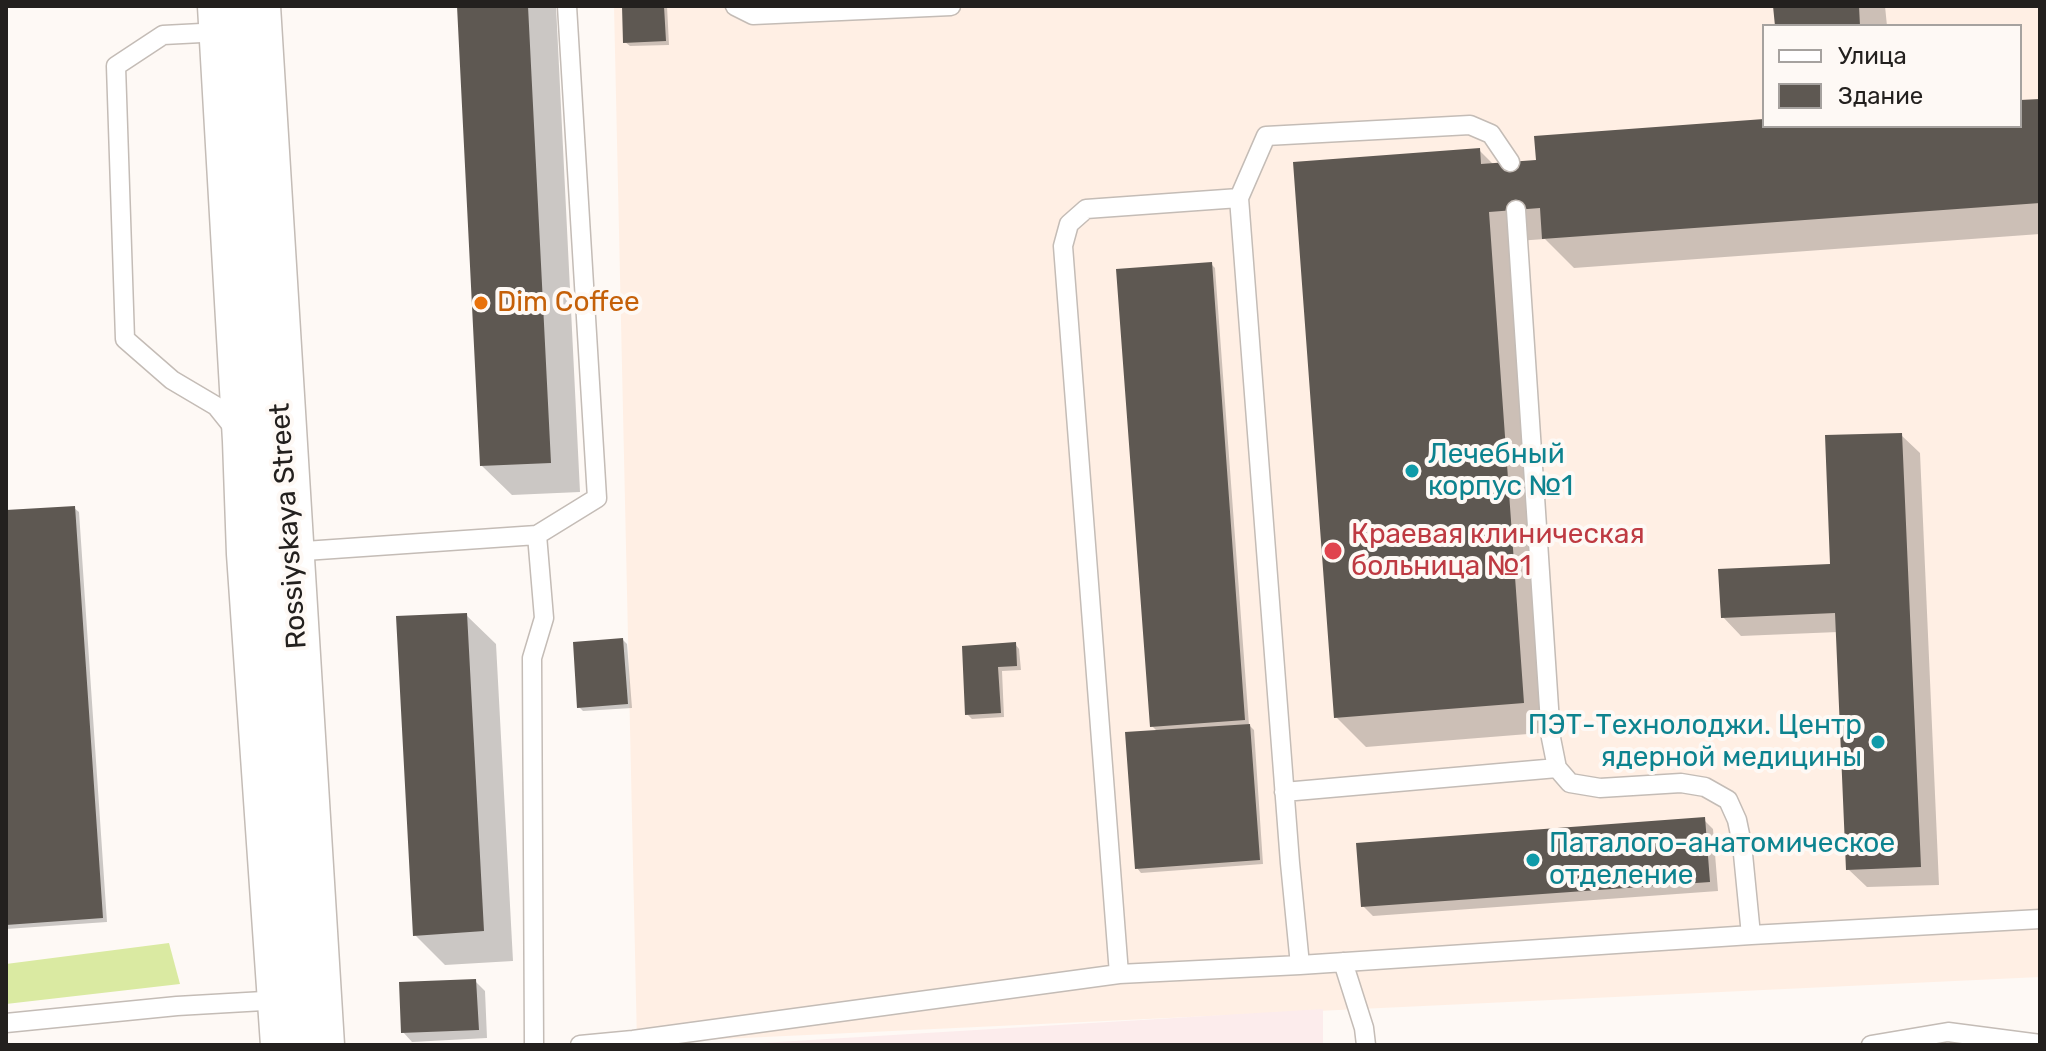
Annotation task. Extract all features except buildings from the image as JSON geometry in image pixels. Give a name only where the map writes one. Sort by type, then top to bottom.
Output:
[{"type":"main road","name":"Rossiyskaya Street","points":[[258,6],[322,1045]]},
{"type":"main road","name":"Rossiyskaya Street","points":[[220,19],[251,585],[283,1045]]},
{"type":"lane","points":[[290,552],[537,535],[597,498],[567,6]]},
{"type":"lane","points":[[735,6],[753,15],[951,6]]},
{"type":"lane","points":[[220,19],[163,35],[116,66],[125,339],[172,380],[216,406],[245,441]]},
{"type":"lane","points":[[1300,965],[1239,198],[1266,136],[1470,125],[1491,134],[1510,162]]},
{"type":"lane","points":[[1119,974],[1063,246],[1069,224],[1086,209],[1239,198]]},
{"type":"lane","points":[[1516,210],[1551,738],[1557,768],[1570,783],[1600,788],[1681,783],[1705,787],[1728,800],[1737,820],[1742,844],[1751,935]]},
{"type":"lane","points":[[534,1045],[532,658],[544,618],[537,535]]},
{"type":"lane","points":[[1284,792],[1557,768]]},
{"type":"lane","points":[[580,1045],[1119,974],[2040,919]]},
{"type":"lane","points":[[1343,962],[1364,1028],[1366,1045]]},
{"type":"lane","points":[[6,1023],[177,1006],[281,1000]]},
{"type":"lane","points":[[1871,1045],[1948,1032],[2040,1044]]},
{"type":"shaded area","name":"Краевая клиническая больница №1","points":[[614,6],[2040,6],[2040,977],[637,1043]]},
{"type":"shaded area","points":[[1323,1009],[1323,1045],[728,1045]]},
{"type":"green space","points":[[169,943],[180,984],[6,1004],[6,964]]},
{"type":"place","name":"Dim Coffee","points":[[481,303]]},
{"type":"place","name":"Лечебный корпус №1","points":[[1412,471]]},
{"type":"place","name":"Краевая клиническая больница №1","points":[[1333,551]]},
{"type":"place","name":"ПЭТ-Технолоджи. Центр ядерной медицины","points":[[1878,742]]},
{"type":"place","name":"Паталого-анатомическое отделение","points":[[1533,860]]}]
